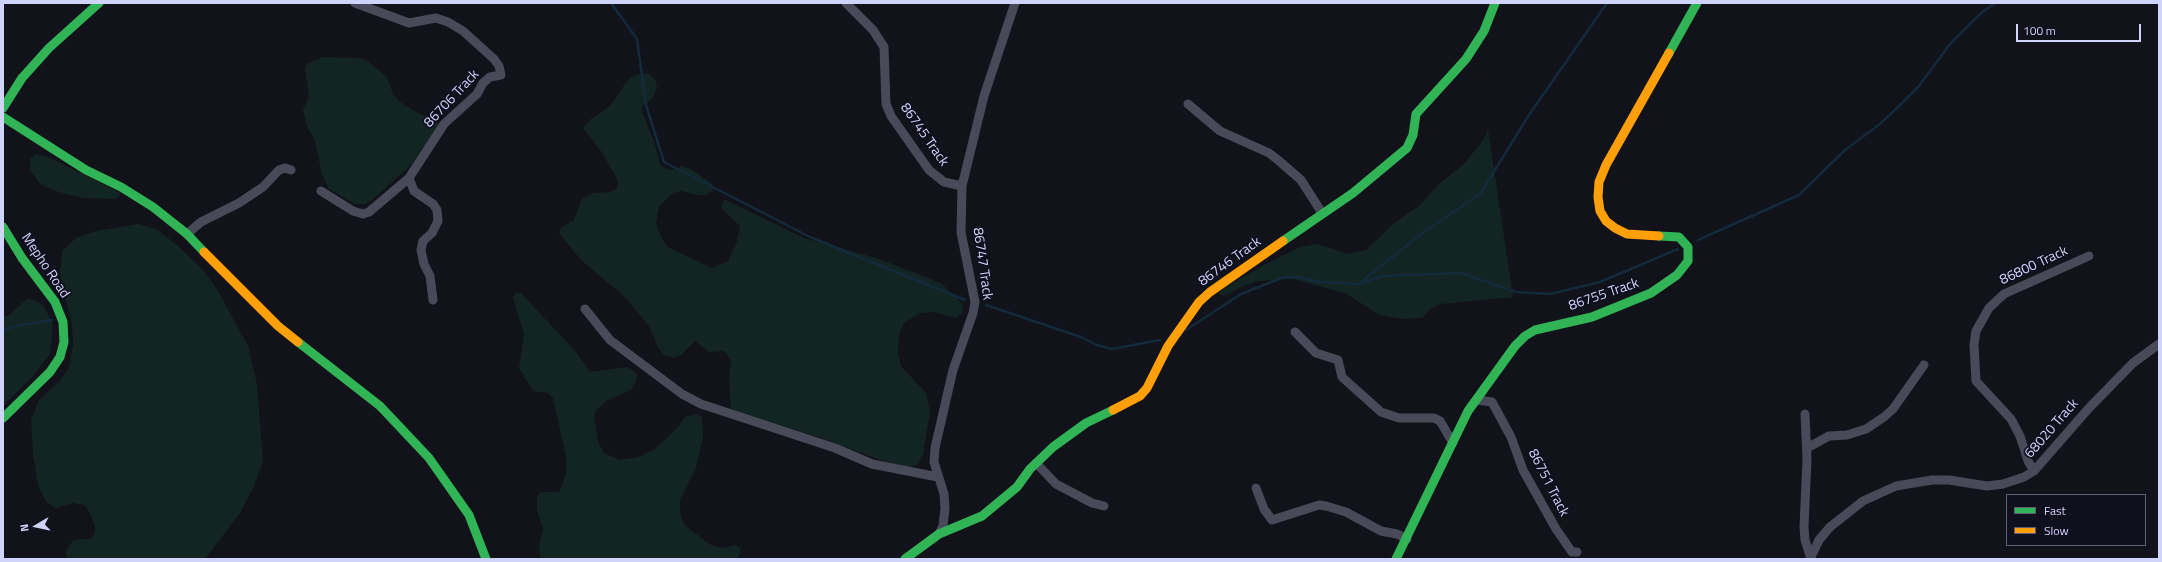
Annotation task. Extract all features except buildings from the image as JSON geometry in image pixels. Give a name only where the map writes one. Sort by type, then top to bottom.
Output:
[{"type":"street","points":[[3,108],[22,78],[49,48],[99,3]]},
{"type":"street","name":"86706 Track","points":[[321,190],[353,211],[363,214],[369,212],[409,178],[444,124],[477,94],[483,83],[490,77],[501,75],[499,66],[494,59],[463,32],[448,22],[436,18],[409,23],[354,3]]},
{"type":"street","name":"86745 Track","points":[[846,3],[880,40],[885,55],[885,87],[888,110],[922,162],[938,179],[962,186]]},
{"type":"street","name":"86747 Track","points":[[939,534],[943,526],[945,508],[944,494],[934,462],[936,442],[952,370],[973,313],[975,302],[961,232],[962,186],[982,103],[1015,3]]},
{"type":"street","name":"86746 Track","points":[[939,534],[982,516],[1017,487],[1036,463],[1053,447],[1086,423],[1140,396],[1148,388],[1168,346],[1199,302],[1221,283],[1353,193],[1407,148],[1413,135],[1416,114],[1466,59],[1484,31],[1495,3]]},
{"type":"street","name":"86755 Track","points":[[1396,559],[1468,411],[1515,346],[1525,336],[1546,326],[1592,317],[1635,301],[1665,285],[1680,272],[1688,261],[1688,247],[1684,241],[1678,237],[1627,234],[1615,228],[1606,221],[1600,211],[1598,197],[1599,182],[1606,165],[1697,3]]},
{"type":"street","points":[[1188,104],[1220,131],[1269,154],[1301,180],[1322,213]]},
{"type":"street","points":[[3,117],[73,162],[152,207],[187,234],[278,326],[380,406],[429,458],[469,515],[486,559]]},
{"type":"street","points":[[187,234],[201,222],[239,203],[263,187],[279,170],[285,168],[291,170]]},
{"type":"street","points":[[409,178],[414,190],[433,204],[437,210],[438,220],[432,233],[424,241],[421,250],[424,264],[431,280],[433,300]]},
{"type":"street","name":"Mepho Road","points":[[3,227],[22,258],[55,302],[63,322],[64,342],[60,357],[50,372],[3,418]]},
{"type":"street","name":"86800 Track","points":[[2034,471],[2028,461],[2020,436],[2011,418],[1976,381],[1974,346],[1976,331],[1990,308],[2004,294],[2089,256]]},
{"type":"street","points":[[585,309],[610,340],[682,394],[701,404],[835,448],[872,464],[938,477]]},
{"type":"street","points":[[1295,332],[1316,354],[1338,360],[1342,377],[1381,412],[1398,418],[1434,418],[1440,421],[1453,443]]},
{"type":"street","name":"68020 Track","points":[[1810,558],[1830,526],[1862,501],[1896,486],[1932,480],[1950,480],[1987,486],[2002,484],[2024,477],[2034,471],[2089,408],[2133,363],[2159,344]]},
{"type":"street","points":[[1807,448],[1829,436],[1847,434],[1866,429],[1884,417],[1893,409],[1924,365]]},
{"type":"street","name":"86751 Track","points":[[1476,400],[1492,402],[1503,418],[1523,470],[1556,529],[1572,552],[1577,552]]},
{"type":"street","points":[[1805,414],[1807,448],[1804,526],[1805,540],[1810,558]]},
{"type":"street","points":[[1036,463],[1056,484],[1092,503],[1104,506]]},
{"type":"street","points":[[1256,488],[1264,509],[1272,520],[1319,505],[1346,512],[1381,532],[1397,534],[1407,539]]},
{"type":"street","points":[[905,559],[939,534]]},
{"type":"green space","points":[[323,57],[360,58],[366,60],[387,77],[393,94],[400,102],[418,113],[435,120],[438,125],[412,164],[371,201],[365,204],[355,204],[329,189],[322,174],[315,141],[306,124],[303,109],[309,97],[305,69],[307,64]]},
{"type":"green space","points":[[648,73],[655,79],[657,88],[652,99],[642,106],[642,112],[654,141],[660,165],[670,170],[682,166],[691,169],[712,184],[713,191],[707,195],[697,195],[682,191],[673,193],[659,206],[656,223],[662,239],[668,247],[712,268],[728,261],[737,242],[740,226],[721,208],[724,199],[804,238],[876,258],[941,283],[962,304],[963,313],[956,318],[932,312],[920,313],[904,323],[899,335],[898,354],[901,366],[926,393],[930,412],[923,454],[918,464],[911,467],[886,462],[822,438],[736,411],[731,408],[729,377],[731,360],[724,351],[709,352],[695,341],[680,356],[673,358],[664,355],[658,347],[649,326],[624,296],[582,261],[559,233],[561,228],[574,220],[583,198],[594,193],[610,192],[616,189],[618,185],[617,179],[601,151],[583,128],[591,119],[611,105],[627,81],[635,75]]},
{"type":"green space","points":[[1488,129],[1513,297],[1441,304],[1430,309],[1422,318],[1403,319],[1379,315],[1347,294],[1294,279],[1257,281],[1223,296],[1218,294],[1226,287],[1262,266],[1300,247],[1318,244],[1348,254],[1366,250],[1394,223],[1419,206],[1440,183],[1464,164],[1484,139]]},
{"type":"green space","points":[[36,154],[50,158],[109,187],[120,193],[119,197],[115,199],[82,198],[59,192],[41,185],[30,170],[30,159]]},
{"type":"green space","points":[[138,224],[156,229],[177,245],[204,271],[218,291],[248,346],[257,384],[263,462],[253,488],[240,513],[205,559],[67,559],[66,552],[73,541],[79,539],[91,539],[95,533],[95,527],[91,515],[85,505],[73,503],[56,508],[46,502],[38,485],[33,454],[31,419],[39,400],[60,381],[69,367],[73,345],[72,325],[60,275],[62,251],[76,238],[96,231]]},
{"type":"green space","points":[[516,293],[521,293],[576,352],[590,372],[626,367],[637,373],[637,379],[631,390],[608,400],[596,410],[594,416],[598,442],[604,453],[620,460],[638,457],[655,449],[678,427],[685,417],[697,414],[702,417],[703,437],[696,468],[680,501],[680,513],[685,526],[711,545],[724,548],[736,545],[741,548],[738,559],[540,559],[539,546],[543,530],[537,509],[537,496],[541,492],[559,492],[566,473],[566,457],[553,398],[548,393],[533,391],[519,368],[524,334],[513,298]]},
{"type":"green space","points":[[27,299],[33,299],[43,305],[53,324],[50,354],[33,376],[3,406],[3,316],[8,316]]},
{"type":"waterway","points":[[611,3],[637,39],[646,105],[664,162],[810,237],[965,300]]},
{"type":"waterway","points":[[1361,282],[1425,231],[1480,194],[1529,115],[1607,3]]},
{"type":"waterway","points":[[1698,240],[1799,195],[1845,150],[1880,124],[1897,108],[1919,86],[1950,44],[1980,14],[1995,3]]},
{"type":"waterway","points":[[1186,330],[1241,294],[1284,277],[1298,277],[1320,282],[1359,284],[1382,276],[1461,273],[1516,292],[1550,294],[1600,282],[1678,249]]},
{"type":"waterway","points":[[986,305],[1112,349],[1160,340]]},
{"type":"waterway","points":[[3,330],[52,320]]},
{"type":"traffic: fast","points":[[3,108],[22,78],[49,48],[99,3]]},
{"type":"traffic: fast","points":[[1283,241],[1353,193],[1407,148],[1413,135],[1416,114],[1466,59],[1484,31],[1495,3]]},
{"type":"traffic: fast","points":[[1669,53],[1697,3]]},
{"type":"traffic: fast","points":[[3,117],[86,170],[121,187],[153,207],[187,234],[204,252]]},
{"type":"traffic: fast","points":[[3,227],[22,258],[55,302],[63,322],[64,342],[60,357],[50,372],[3,418]]},
{"type":"traffic: fast","points":[[1396,559],[1468,411],[1515,346],[1525,336],[1535,330],[1592,317],[1651,293],[1677,275],[1688,261],[1688,247],[1679,237],[1659,236]]},
{"type":"traffic: fast","points":[[298,342],[380,406],[429,458],[469,515],[486,559]]},
{"type":"traffic: fast","points":[[905,559],[939,534],[982,516],[1017,487],[1030,469],[1053,447],[1086,423],[1113,410]]},
{"type":"traffic: slow","points":[[1659,236],[1627,234],[1615,228],[1606,221],[1600,211],[1598,197],[1599,182],[1606,165],[1669,53]]},
{"type":"traffic: slow","points":[[1113,410],[1140,396],[1147,388],[1168,346],[1199,302],[1210,292],[1283,241]]},
{"type":"traffic: slow","points":[[204,252],[278,326],[298,342]]}]
